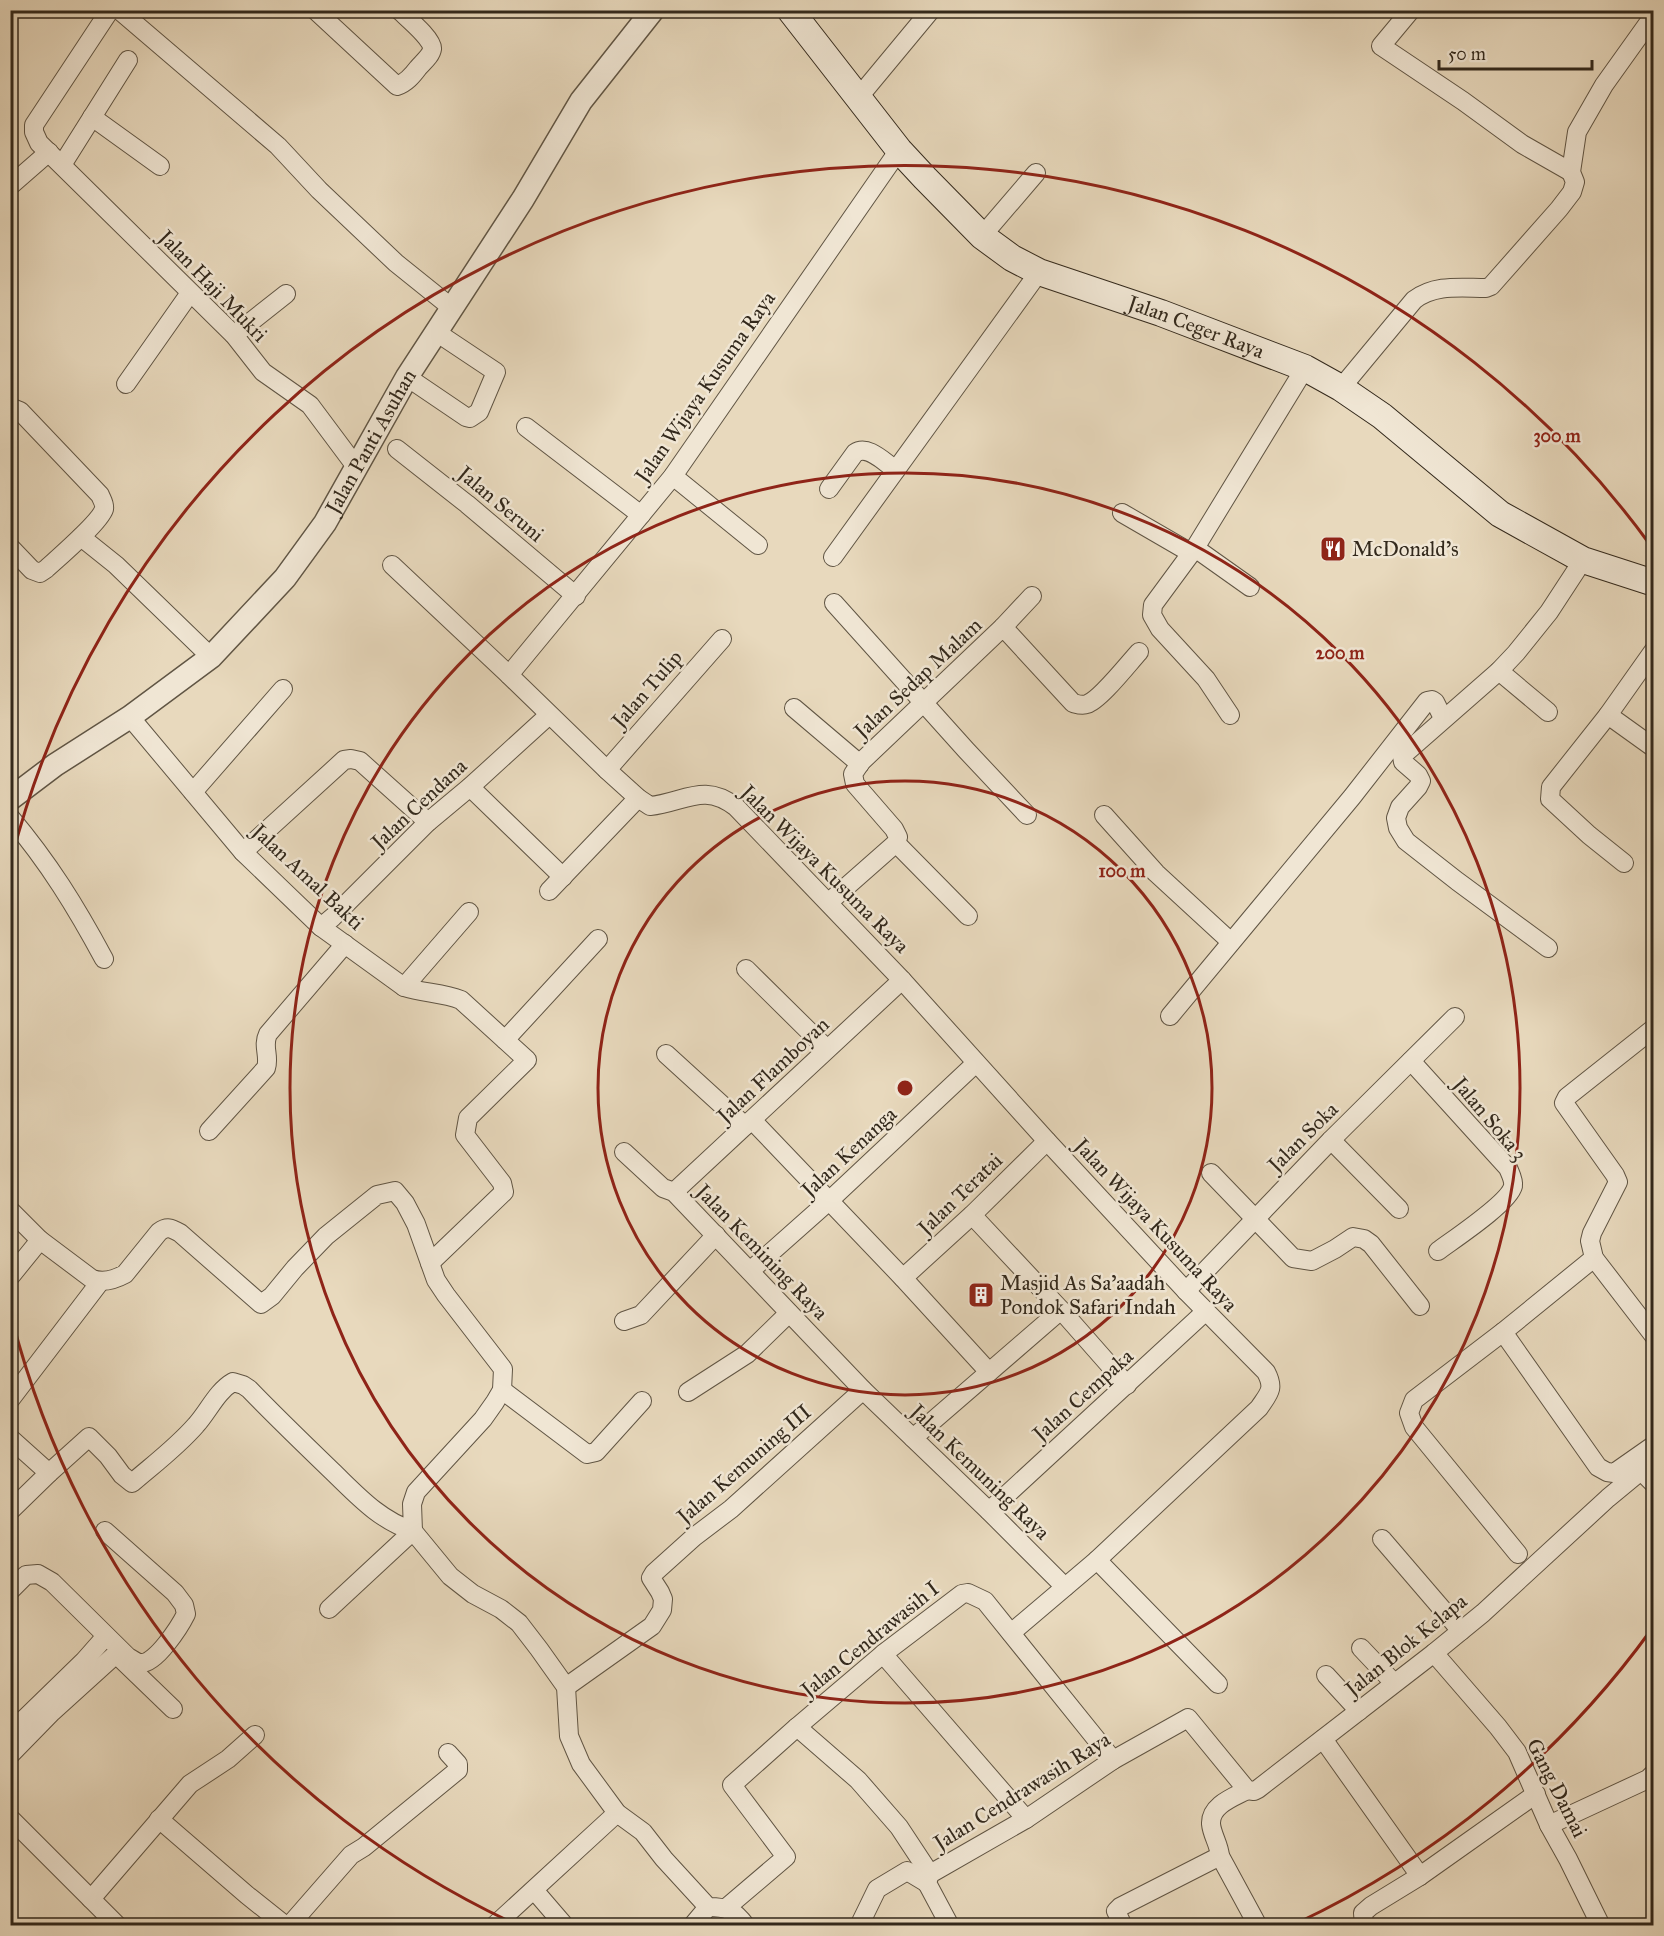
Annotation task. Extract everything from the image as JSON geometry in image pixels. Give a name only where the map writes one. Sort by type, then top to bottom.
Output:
[{"type":"main road","name":"Jalan Ceger Raya","points":[[790,10],[899,150],[982,236],[1012,258],[1038,272],[1161,313],[1305,368],[1341,388],[1382,416],[1500,514],[1583,560],[1653,583]]},
{"type":"street","name":"Jalan Haji Mukri","points":[[110,10],[34,125],[35,136],[234,335],[263,372],[310,405],[357,468]]},
{"type":"street","points":[[119,10],[278,146],[396,263],[452,308]]},
{"type":"street","points":[[315,10],[397,86],[410,77],[432,51],[433,45],[399,10]]},
{"type":"street","name":"Jalan Panti Asuhan","points":[[10,799],[55,765],[130,717],[211,657],[285,578],[325,523],[406,377],[523,198],[580,101],[653,10]]},
{"type":"street","points":[[858,98],[931,10]]},
{"type":"street","points":[[1411,10],[1381,46],[1522,144],[1571,172]]},
{"type":"street","points":[[1341,388],[1414,300],[1423,293],[1435,289],[1485,288],[1496,282],[1572,192],[1575,182],[1571,172],[1578,132],[1604,85],[1653,15]]},
{"type":"street","points":[[10,186],[56,158],[92,117],[128,60]]},
{"type":"street","points":[[92,117],[159,166]]},
{"type":"street","name":"Jalan Wijaya Kusuma Raya","points":[[510,675],[673,476],[899,150]]},
{"type":"street","points":[[982,236],[1036,173]]},
{"type":"street","points":[[833,557],[1038,272]]},
{"type":"street","points":[[126,384],[190,293]]},
{"type":"street","points":[[234,335],[286,294]]},
{"type":"street","points":[[406,377],[466,417],[470,418],[479,412],[496,372],[436,332]]},
{"type":"street","points":[[1230,715],[1206,679],[1160,629],[1152,615],[1153,605],[1193,550],[1305,368]]},
{"type":"street","points":[[10,407],[20,411],[100,495],[104,502],[104,511],[81,537],[40,573],[32,570],[10,547]]},
{"type":"street","points":[[525,427],[640,515]]},
{"type":"street","name":"Jalan Seruni","points":[[397,449],[467,504],[576,596]]},
{"type":"street","points":[[829,489],[855,453],[860,450],[867,450],[896,470]]},
{"type":"street","points":[[673,476],[758,545]]},
{"type":"street","points":[[1122,513],[1193,550],[1250,587]]},
{"type":"street","points":[[81,537],[116,565],[211,657]]},
{"type":"street","points":[[1548,948],[1406,840],[1398,828],[1396,818],[1400,807],[1421,781],[1418,775],[1403,762],[1402,756],[1499,671],[1516,653],[1549,612],[1583,560]]},
{"type":"street","points":[[392,566],[638,798],[549,891]]},
{"type":"street","points":[[1004,627],[1032,596]]},
{"type":"street","points":[[834,603],[1027,815]]},
{"type":"street","name":"Jalan Sedap Malam","points":[[896,843],[898,837],[894,829],[855,784],[853,774],[860,764],[1004,627],[1073,703],[1080,705],[1088,704],[1097,698],[1139,652]]},
{"type":"street","name":"Jalan Tulip","points":[[607,770],[722,639]]},
{"type":"street","points":[[1624,863],[1588,835],[1550,799],[1551,787],[1608,715],[1653,650]]},
{"type":"street","points":[[1499,671],[1548,712]]},
{"type":"street","points":[[193,792],[284,689]]},
{"type":"street","points":[[1170,1016],[1353,797],[1428,701],[1435,702],[1443,718]]},
{"type":"street","points":[[794,708],[860,764]]},
{"type":"street","name":"Jalan Cendana","points":[[321,927],[428,822],[549,715]]},
{"type":"street","points":[[1608,715],[1653,748]]},
{"type":"street","name":"Jalan Amal Bakti","points":[[130,717],[243,852],[321,927],[404,987],[461,999],[527,1060],[468,1118],[465,1135],[502,1183],[504,1192],[430,1263]]},
{"type":"street","points":[[243,852],[344,760],[360,761],[428,822]]},
{"type":"street","points":[[470,787],[563,877]]},
{"type":"street","name":"Jalan Wijaya Kusuma Raya","points":[[638,798],[650,806],[702,794],[724,797],[736,807],[902,980],[1047,1142],[1186,1292],[1266,1372],[1271,1382],[1271,1392],[1259,1408],[1098,1560],[1011,1633]]},
{"type":"street","points":[[1104,815],[1156,873],[1232,942]]},
{"type":"street","points":[[10,817],[41,856],[74,905],[104,959]]},
{"type":"street","points":[[829,902],[896,843],[968,916]]},
{"type":"street","points":[[404,987],[469,912]]},
{"type":"street","points":[[505,1040],[598,939]]},
{"type":"street","points":[[209,1131],[266,1068],[268,1063],[264,1041],[268,1034],[345,944]]},
{"type":"street","points":[[746,969],[827,1050]]},
{"type":"street","name":"Jalan Flamboyan","points":[[675,1192],[902,980]]},
{"type":"street","name":"Jalan Soka","points":[[1186,1292],[1331,1140],[1455,1017]]},
{"type":"street","points":[[1653,1028],[1567,1097],[1564,1103],[1618,1182],[1592,1233],[1590,1241],[1594,1258],[1653,1336]]},
{"type":"street","points":[[666,1054],[749,1123],[830,1200],[989,1372]]},
{"type":"street","name":"Jalan Soka 3","points":[[1411,1061],[1508,1168],[1514,1183],[1510,1193],[1496,1207],[1438,1251]]},
{"type":"street","name":"Jalan Kenanga","points":[[750,1271],[830,1200],[976,1063]]},
{"type":"street","points":[[1331,1140],[1399,1209]]},
{"type":"street","name":"Jalan Teratai","points":[[903,1278],[1047,1142]]},
{"type":"street","name":"Jalan Kemining Raya","points":[[624,1152],[663,1188],[675,1192],[863,1390]]},
{"type":"street","points":[[1211,1173],[1293,1258],[1312,1261],[1335,1250],[1353,1237],[1364,1239],[1371,1244],[1420,1305]]},
{"type":"street","points":[[10,1210],[40,1240],[92,1279],[100,1282],[125,1274],[159,1232],[164,1228],[170,1228],[180,1233],[261,1304],[272,1296],[294,1268],[326,1236],[377,1196],[395,1191],[405,1203],[416,1224],[436,1280],[503,1369],[502,1390],[483,1419],[416,1492],[412,1504],[413,1531],[329,1609]]},
{"type":"street","points":[[972,1215],[1127,1385]]},
{"type":"street","points":[[624,1321],[641,1314],[716,1235]]},
{"type":"street","points":[[10,1277],[40,1240]]},
{"type":"street","points":[[1518,1554],[1414,1427],[1409,1413],[1414,1400],[1594,1258]]},
{"type":"street","points":[[10,1400],[100,1282]]},
{"type":"street","points":[[913,1438],[1061,1310]]},
{"type":"street","name":"Jalan Cempaka","points":[[989,1511],[1206,1311]]},
{"type":"street","points":[[688,1392],[747,1354],[789,1313]]},
{"type":"street","points":[[1503,1332],[1598,1467],[1614,1473],[1653,1445]]},
{"type":"street","points":[[10,1510],[89,1437],[108,1456],[122,1475],[132,1483],[151,1466],[162,1460],[194,1427],[224,1387],[233,1382],[243,1385],[373,1510],[396,1526],[413,1531],[450,1576],[473,1594],[501,1609],[519,1623],[566,1687],[569,1736],[581,1764],[617,1813],[643,1832],[664,1859],[717,1908],[736,1912],[746,1926]]},
{"type":"street","points":[[502,1390],[587,1454],[596,1452],[642,1401]]},
{"type":"street","name":"Jalan Kemuning Raya","points":[[863,1390],[1065,1587]]},
{"type":"street","name":"Jalan Kemuning III","points":[[566,1687],[652,1626],[663,1605],[660,1592],[651,1578],[654,1572],[731,1509],[863,1390]]},
{"type":"street","points":[[10,1438],[49,1473]]},
{"type":"street","name":"Jalan Blok Kelapa","points":[[1220,1856],[1211,1824],[1213,1813],[1223,1803],[1247,1790],[1258,1789],[1434,1653],[1608,1498],[1649,1472]]},
{"type":"street","points":[[10,1591],[26,1575],[38,1574],[52,1582],[128,1657],[144,1663],[154,1657],[178,1631],[186,1614],[184,1605],[175,1593],[105,1531]]},
{"type":"street","points":[[1382,1539],[1461,1631]]},
{"type":"street","points":[[1098,1560],[1218,1684]]},
{"type":"street","name":"Jalan Cendrawasih I","points":[[717,1908],[786,1857],[732,1785],[883,1654],[962,1594],[968,1593],[985,1601],[1113,1760]]},
{"type":"street","points":[[10,1733],[84,1661],[106,1636]]},
{"type":"street","points":[[1361,1648],[1394,1683]]},
{"type":"street","name":"Gang Damai","points":[[1434,1653],[1509,1741],[1521,1760],[1549,1825],[1601,1926]]},
{"type":"street","points":[[10,1755],[52,1712],[116,1654],[173,1709]]},
{"type":"street","points":[[883,1654],[1026,1819]]},
{"type":"street","points":[[1326,1676],[1359,1711]]},
{"type":"street","name":"Jalan Cendrawasih Raya","points":[[950,1926],[929,1878],[1026,1819],[1113,1760],[1188,1718],[1247,1790]]},
{"type":"street","points":[[797,1727],[858,1780],[898,1827],[929,1878]]},
{"type":"street","points":[[91,1899],[190,1784],[228,1760],[255,1735]]},
{"type":"street","points":[[1323,1739],[1420,1876]]},
{"type":"street","points":[[159,1819],[287,1926],[351,1855],[364,1847],[458,1770],[458,1764],[448,1754]]},
{"type":"street","points":[[1549,1825],[1652,1779]]},
{"type":"street","points":[[1362,1925],[1363,1913],[1371,1905],[1420,1876],[1536,1794]]},
{"type":"street","points":[[494,1926],[617,1813]]},
{"type":"street","points":[[10,1818],[118,1926]]},
{"type":"street","points":[[1123,1926],[1116,1911],[1120,1907],[1220,1856],[1258,1926]]},
{"type":"street","points":[[859,1926],[877,1889],[907,1871],[929,1878]]},
{"type":"street","points":[[534,1890],[565,1926]]},
{"type":"street","points":[[692,1926],[717,1908]]},
{"type":"place","name":"McDonald's","points":[[1333,549]]},
{"type":"place","name":"Masjid As Sa'aadah Pondok Safari Indah","points":[[981,1295]]}]
